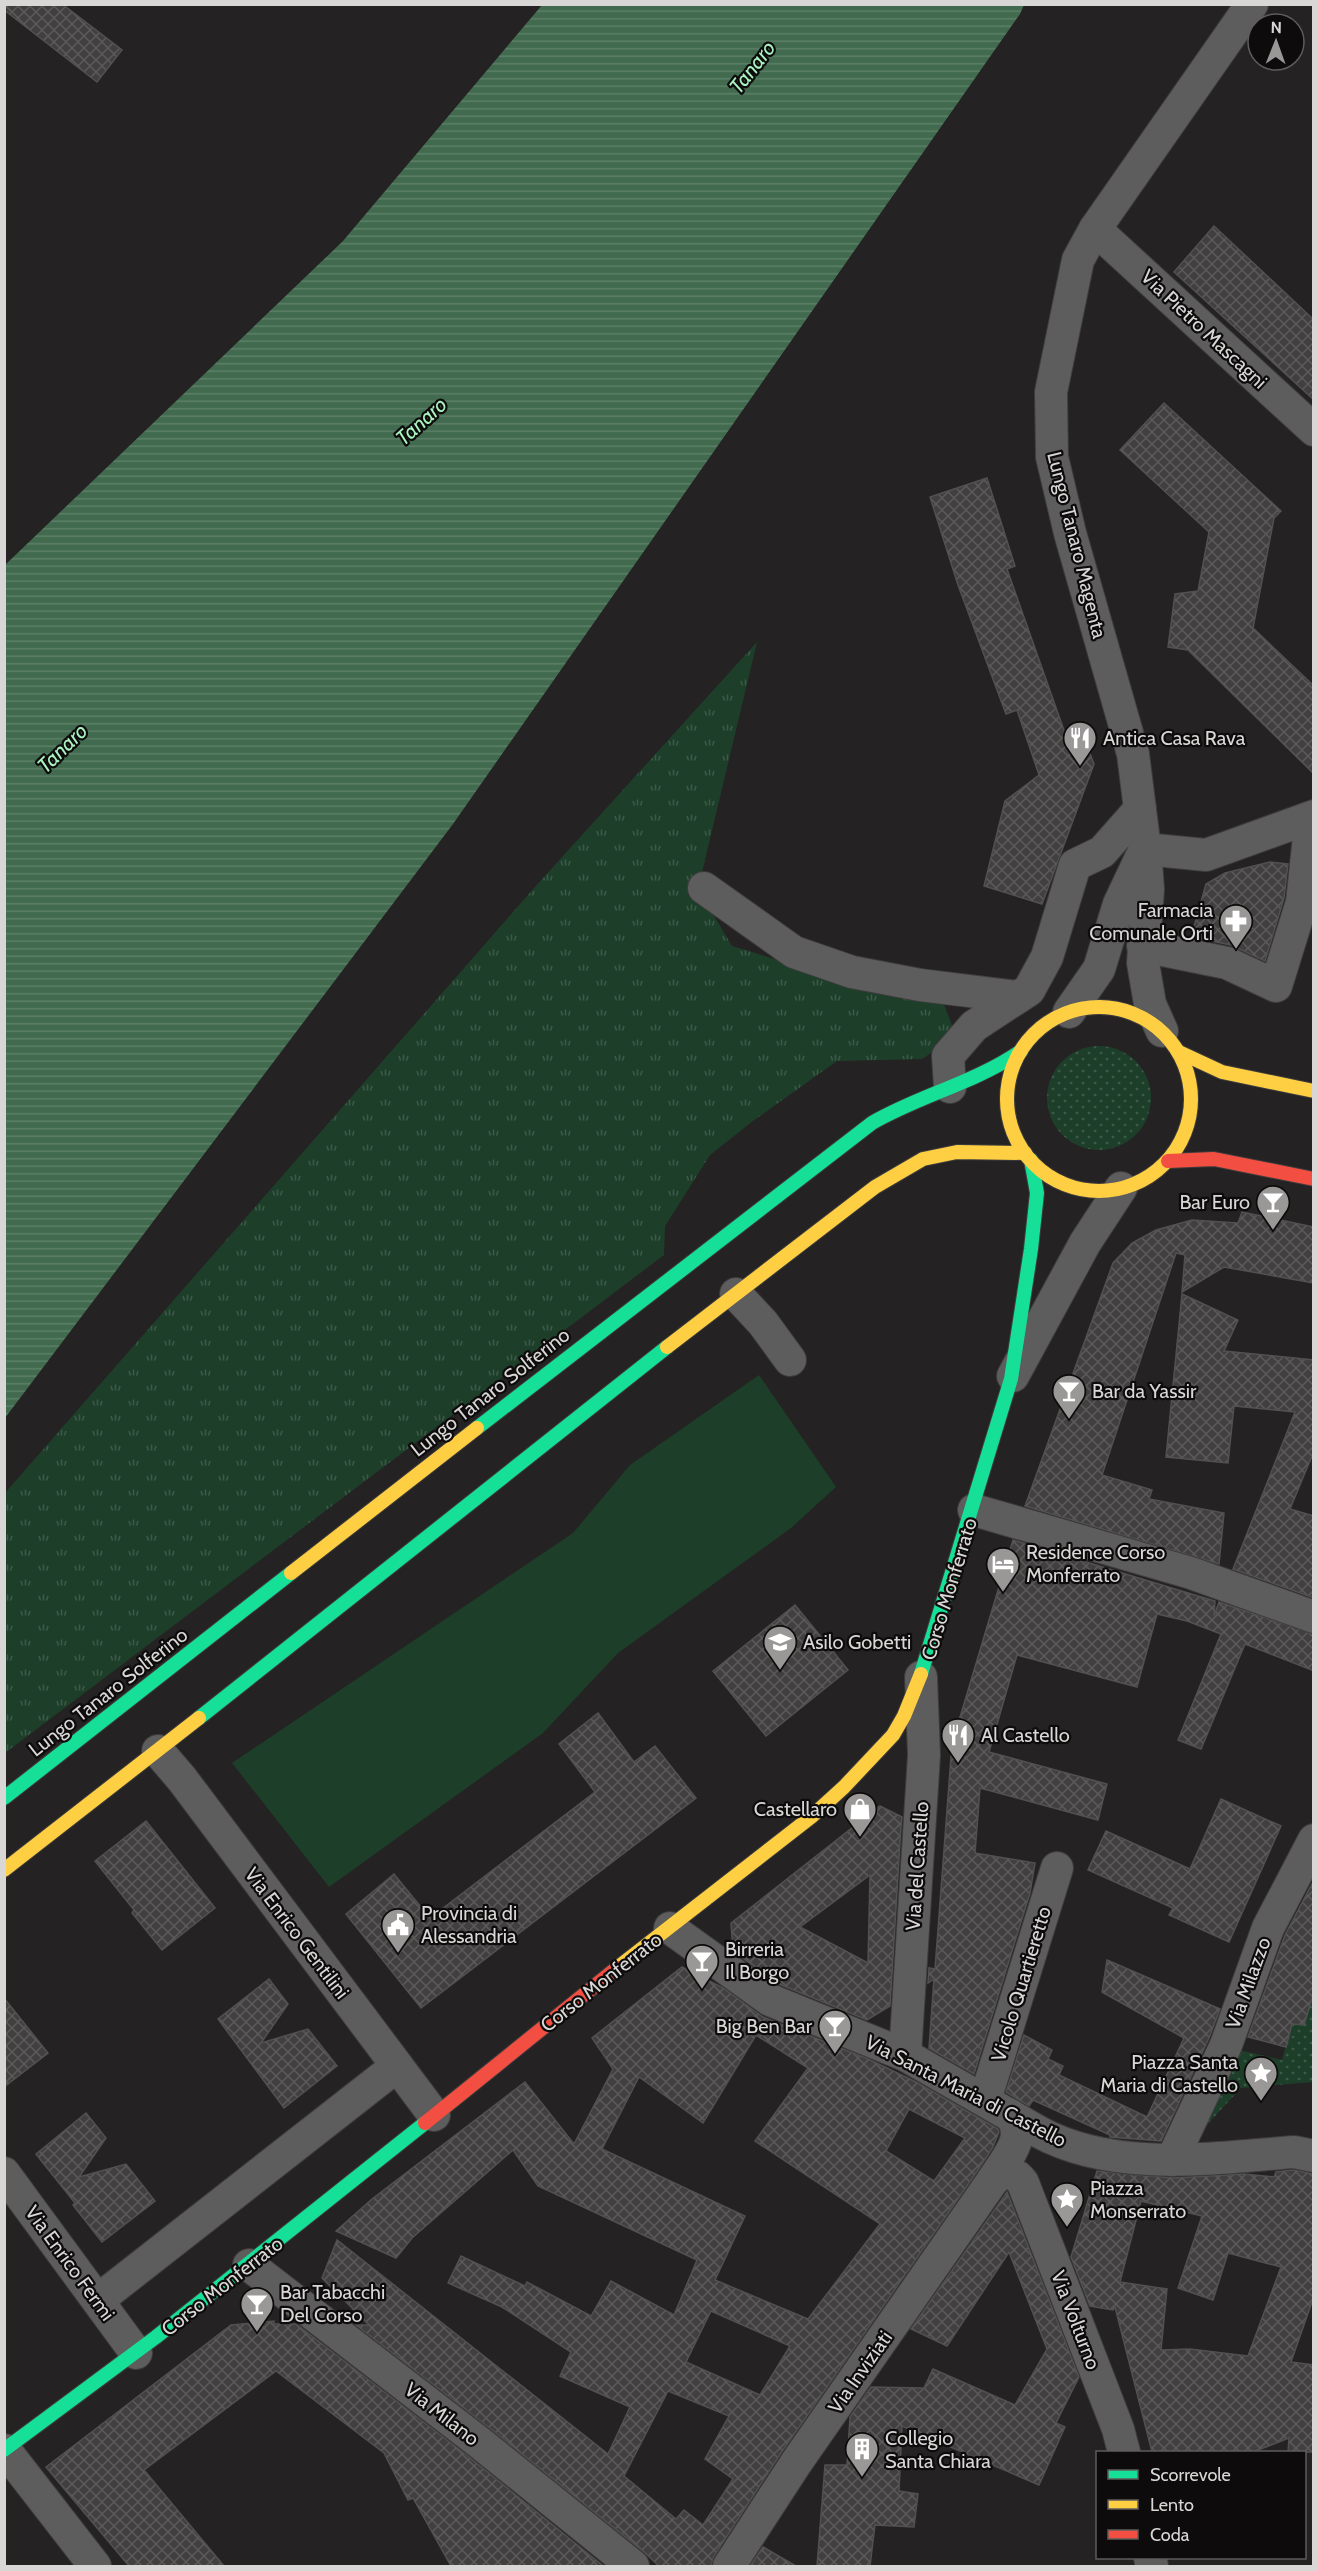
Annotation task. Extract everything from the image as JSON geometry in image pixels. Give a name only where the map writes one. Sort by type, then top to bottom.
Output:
[{"type":"main road","points":[[1171,1042],[1187,1068],[1191,1086],[1191,1113],[1183,1139],[1168,1161],[1147,1178],[1122,1188],[1095,1191],[1068,1185],[1044,1173],[1028,1157],[1012,1129],[1007,1103],[1010,1076],[1020,1051],[1038,1030],[1053,1019],[1069,1012],[1096,1007],[1114,1008],[1140,1016],[1171,1042],[1221,1072],[1314,1091]]},
{"type":"main road","name":"Lungo Tanaro Solferino","points":[[4,1798],[373,1508],[872,1123],[909,1102],[992,1071],[1020,1051]]},
{"type":"main road","points":[[4,1870],[875,1187],[923,1159],[957,1152],[1028,1157]]},
{"type":"main road","name":"Corso Monferrato","points":[[5,2452],[249,2265],[434,2115],[811,1817],[844,1787],[893,1735],[921,1677],[974,1510],[1011,1379],[1031,1249],[1037,1193],[1028,1157]]},
{"type":"main road","points":[[1168,1161],[1214,1159],[1314,1179]]},
{"type":"street","name":"Lungo Tanaro Magenta","points":[[1171,1042],[1146,990],[1143,946],[1148,890],[1133,754],[1070,533],[1052,457],[1051,392],[1078,260],[1095,229],[1252,4]]},
{"type":"street","name":"Via Pietro Mascagni","points":[[1095,229],[1314,430]]},
{"type":"street","points":[[950,1087],[948,1056],[974,1026],[1029,990],[1047,957],[1076,865],[1102,852],[1140,808]]},
{"type":"street","points":[[1069,1012],[1100,969],[1119,904],[1145,849],[1206,855],[1313,817],[1302,902],[1276,986],[1227,963],[1143,946]]},
{"type":"street","points":[[704,888],[803,955],[852,972],[920,985],[1018,997]]},
{"type":"street","name":"Corso Monferrato","points":[[1011,1379],[1085,1243],[1122,1188]]},
{"type":"street","points":[[736,1294],[764,1323],[790,1360]]},
{"type":"street","points":[[974,1510],[1191,1573],[1314,1617]]},
{"type":"street","name":"Via del Castello","points":[[905,2055],[924,1755],[921,1677]]},
{"type":"street","name":"Via Enrico Gentilini","points":[[158,1751],[434,2115]]},
{"type":"street","name":"Via Milazzo","points":[[1172,2160],[1226,2045],[1268,1928],[1314,1840]]},
{"type":"street","name":"Vicolo Quartieretto","points":[[997,2107],[1056,1868]]},
{"type":"street","name":"Via Santa Maria di Castello","points":[[670,1928],[770,2000],[905,2055],[1046,2136],[1077,2147],[1137,2158],[1172,2160],[1294,2152],[1314,2156]]},
{"type":"street","points":[[98,2300],[397,2066]]},
{"type":"street","name":"Via Inviziati","points":[[729,2566],[796,2463],[1013,2183],[1019,2136],[1017,2124],[997,2107]]},
{"type":"street","name":"Via Volturno","points":[[1077,2147],[1055,2143],[1025,2145],[1020,2150],[1013,2183],[1118,2429],[1124,2451]]},
{"type":"street","name":"Via Enrico Fermi","points":[[4,2174],[136,2353]]},
{"type":"street","name":"Via Milano","points":[[249,2265],[480,2443],[626,2565]]},
{"type":"street","points":[[5,2452],[95,2566]]},
{"type":"green space","points":[[757,642],[698,889],[732,946],[824,974],[942,999],[956,1036],[922,1059],[837,1061],[753,1121],[710,1155],[665,1226],[664,1255],[5,1753],[5,1493],[534,888]]},
{"type":"green space","points":[[1099,1046],[1119,1050],[1136,1061],[1147,1078],[1151,1098],[1147,1118],[1136,1135],[1119,1146],[1099,1150],[1079,1146],[1062,1135],[1051,1118],[1047,1098],[1051,1078],[1062,1061],[1079,1050]]},
{"type":"green space","points":[[759,1375],[836,1487],[791,1528],[618,1653],[543,1733],[329,1887],[232,1763],[573,1533],[630,1465]]},
{"type":"green space","points":[[1313,1991],[1313,2082],[1241,2088],[1189,2144],[1235,2049],[1282,2060],[1292,2024]]},
{"type":"water","name":"Tanaro","points":[[542,5],[1024,5],[1020,14],[453,824],[5,1418],[5,565],[343,241]]},
{"type":"building","points":[[4,4],[62,4],[122,50],[97,82],[4,10]]},
{"type":"building","points":[[1214,226],[1314,320],[1314,400],[1174,272]]},
{"type":"building","points":[[1164,403],[1281,511],[1274,518],[1253,628],[1314,686],[1314,774],[1188,650],[1168,647],[1175,594],[1198,591],[1209,532],[1120,450]]},
{"type":"building","points":[[987,478],[1015,566],[1007,569],[1066,736],[1082,733],[1094,764],[1042,904],[984,886],[1005,801],[1039,775],[1017,710],[1006,714],[958,585],[930,497]]},
{"type":"building","points":[[1270,862],[1288,864],[1284,898],[1265,961],[1231,945],[1191,937],[1206,884],[1225,873]]},
{"type":"building","points":[[1242,1212],[1314,1227],[1314,1283],[1224,1267],[1182,1292],[1185,1255],[1176,1253],[1102,1475],[1152,1490],[1149,1499],[1224,1513],[1219,1564],[1025,1506],[1113,1263],[1132,1243],[1156,1230],[1192,1220],[1238,1223]]},
{"type":"building","points":[[1182,1294],[1238,1320],[1224,1351],[1314,1360],[1314,1451],[1290,1509],[1314,1516],[1314,1598],[1233,1569],[1295,1412],[1234,1406],[1228,1463],[1166,1457]]},
{"type":"building","points":[[1013,1540],[1215,1601],[1214,1616],[1219,1602],[1314,1634],[1314,1671],[1245,1644],[1201,1749],[1178,1740],[1221,1634],[1187,1621],[1157,1614],[1137,1687],[1017,1655],[989,1752],[1107,1784],[1098,1820],[980,1788],[975,1853],[1035,1863],[1030,1893],[974,2074],[929,2048],[934,1979],[928,1983],[929,1968],[935,1969],[952,1744]]},
{"type":"building","name":"Asilo Gobetti","points":[[795,1605],[848,1670],[766,1736],[713,1671]]},
{"type":"building","points":[[598,1713],[634,1762],[655,1746],[696,1798],[421,2008],[346,1914],[394,1874],[430,1918],[595,1792],[559,1744]]},
{"type":"building","points":[[1221,1799],[1281,1826],[1229,1942],[1169,1915],[1173,1908],[1088,1870],[1106,1831],[1190,1869]]},
{"type":"building","points":[[880,1806],[902,1817],[890,2006],[867,2020],[779,1984],[733,1951],[731,1923]],"holes":[[[870,1875],[868,1963],[800,1927]]]},
{"type":"building","points":[[146,1821],[215,1908],[162,1950],[95,1861]]},
{"type":"building","points":[[1314,1880],[1314,1992],[1304,2025],[1292,2024],[1286,2047],[1248,2037],[1285,1935]]},
{"type":"building","points":[[1107,1960],[1220,2009],[1161,2141],[1110,2137],[1110,2135],[1033,2100],[1029,2106],[1006,2092],[1024,2035],[1052,2050],[1048,2059],[1063,2066],[1059,2075],[1147,2117],[1184,2038],[1102,1992]]},
{"type":"building","points":[[682,1967],[723,1988],[763,2017],[868,2059],[916,2082],[998,2129],[999,2132],[993,2147],[978,2170],[781,2453],[714,2556],[711,2566],[659,2566],[491,2429],[356,2325],[369,2325],[322,2278],[337,2240],[608,2454],[630,2407],[560,2376],[571,2352],[502,2307],[448,2283],[461,2256],[525,2286],[527,2282],[591,2316],[611,2281],[674,2315],[697,2260],[538,2186],[513,2150],[412,2238],[396,2258],[336,2231],[372,2199],[525,2082],[574,2144],[613,2069],[592,2038]],"holes":[[[756,2035],[808,2068],[755,2141],[880,2224],[808,2319],[715,2280],[745,2216],[602,2149],[639,2077],[703,2123]],[[909,2109],[965,2138],[934,2181],[886,2151]],[[711,2311],[790,2346],[760,2395],[686,2362]],[[668,2391],[729,2416],[705,2459],[733,2479],[703,2525],[684,2510],[676,2519],[624,2476]]]},
{"type":"building","points":[[269,1979],[288,2004],[261,2043],[308,2029],[337,2066],[284,2108],[218,2019]]},
{"type":"building","points":[[4,1998],[48,2053],[4,2087]]},
{"type":"building","points":[[86,2113],[106,2138],[79,2177],[126,2164],[155,2201],[102,2242],[73,2205],[75,2203],[36,2154]]},
{"type":"building","points":[[1293,2170],[1314,2174],[1314,2296],[1291,2362],[1314,2365],[1314,2452],[1288,2451],[1289,2438],[1256,2451],[1152,2451],[1115,2307],[1113,2310],[1090,2306],[1071,2257],[1097,2171],[1173,2178],[1244,2174],[1274,2177],[1276,2172]],"holes":[[[1141,2201],[1202,2216],[1178,2288],[1213,2300],[1228,2253],[1281,2267],[1248,2356],[1190,2349],[1161,2350],[1167,2289],[1120,2282]]]},
{"type":"building","points":[[1007,2192],[1079,2377],[1056,2423],[1065,2427],[1039,2485],[902,2426],[899,2491],[918,2494],[914,2527],[875,2525],[870,2566],[817,2566],[825,2465],[847,2465],[850,2417],[871,2387],[924,2388],[933,2369],[1015,2405],[1047,2349],[1009,2252],[947,2346],[911,2329]]},
{"type":"building","points":[[274,2321],[274,2324],[296,2324],[469,2457],[602,2565],[451,2566],[413,2498],[408,2500],[384,2453],[276,2371],[144,2470],[224,2566],[129,2566],[46,2467],[231,2325]]},
{"type":"building","points":[[763,2547],[796,2566],[750,2566]]},
{"type":"traffic: fast","points":[[477,1428],[872,1123],[909,1104],[985,1072],[1021,1051]]},
{"type":"traffic: fast","points":[[921,1674],[1011,1379],[1031,1249],[1037,1193],[1031,1160]]},
{"type":"traffic: fast","points":[[199,1718],[667,1347]]},
{"type":"traffic: fast","points":[[4,1798],[291,1573]]},
{"type":"traffic: fast","points":[[4,2450],[156,2337],[425,2123]]},
{"type":"traffic: slow","points":[[1099,1007],[1134,1014],[1150,1022],[1164,1034],[1176,1048],[1184,1064],[1191,1099],[1184,1134],[1176,1150],[1164,1164],[1150,1176],[1134,1184],[1099,1191],[1064,1184],[1048,1176],[1034,1164],[1022,1150],[1014,1134],[1007,1099],[1014,1064],[1022,1048],[1034,1034],[1048,1022],[1064,1014],[1099,1007]]},
{"type":"traffic: slow","points":[[1179,1052],[1222,1072],[1314,1091]]},
{"type":"traffic: slow","points":[[667,1347],[875,1187],[923,1159],[957,1152],[1025,1153]]},
{"type":"traffic: slow","points":[[291,1573],[477,1428]]},
{"type":"traffic: slow","points":[[617,1968],[811,1817],[844,1787],[893,1735],[904,1716],[921,1674]]},
{"type":"traffic: slow","points":[[4,1870],[199,1718]]},
{"type":"traffic: jam","points":[[1168,1161],[1214,1159],[1314,1179]]},
{"type":"traffic: jam","points":[[425,2123],[617,1968]]},
{"type":"place","name":"Antica Casa Rava","points":[[1080,767]]},
{"type":"place","name":"Farmacia Comunale Orti","points":[[1236,950]]},
{"type":"place","name":"Bar Euro","points":[[1273,1231]]},
{"type":"place","name":"Bar da Yassir","points":[[1069,1420]]},
{"type":"place","name":"Residence Corso Monferrato","points":[[1003,1593]]},
{"type":"place","name":"Asilo Gobetti","points":[[780,1671]]},
{"type":"place","name":"Al Castello","points":[[958,1764]]},
{"type":"place","name":"Castellaro","points":[[860,1838]]},
{"type":"place","name":"Provincia di Alessandria","points":[[398,1954]]},
{"type":"place","name":"Birreria Il Borgo","points":[[702,1990]]},
{"type":"place","name":"Big Ben Bar","points":[[835,2055]]},
{"type":"place","name":"Piazza Santa Maria di Castello","points":[[1261,2102]]},
{"type":"place","name":"Piazza Monserrato","points":[[1067,2228]]},
{"type":"place","name":"Bar Tabacchi Del Corso","points":[[257,2333]]},
{"type":"place","name":"Collegio Santa Chiara","points":[[862,2478]]}]
